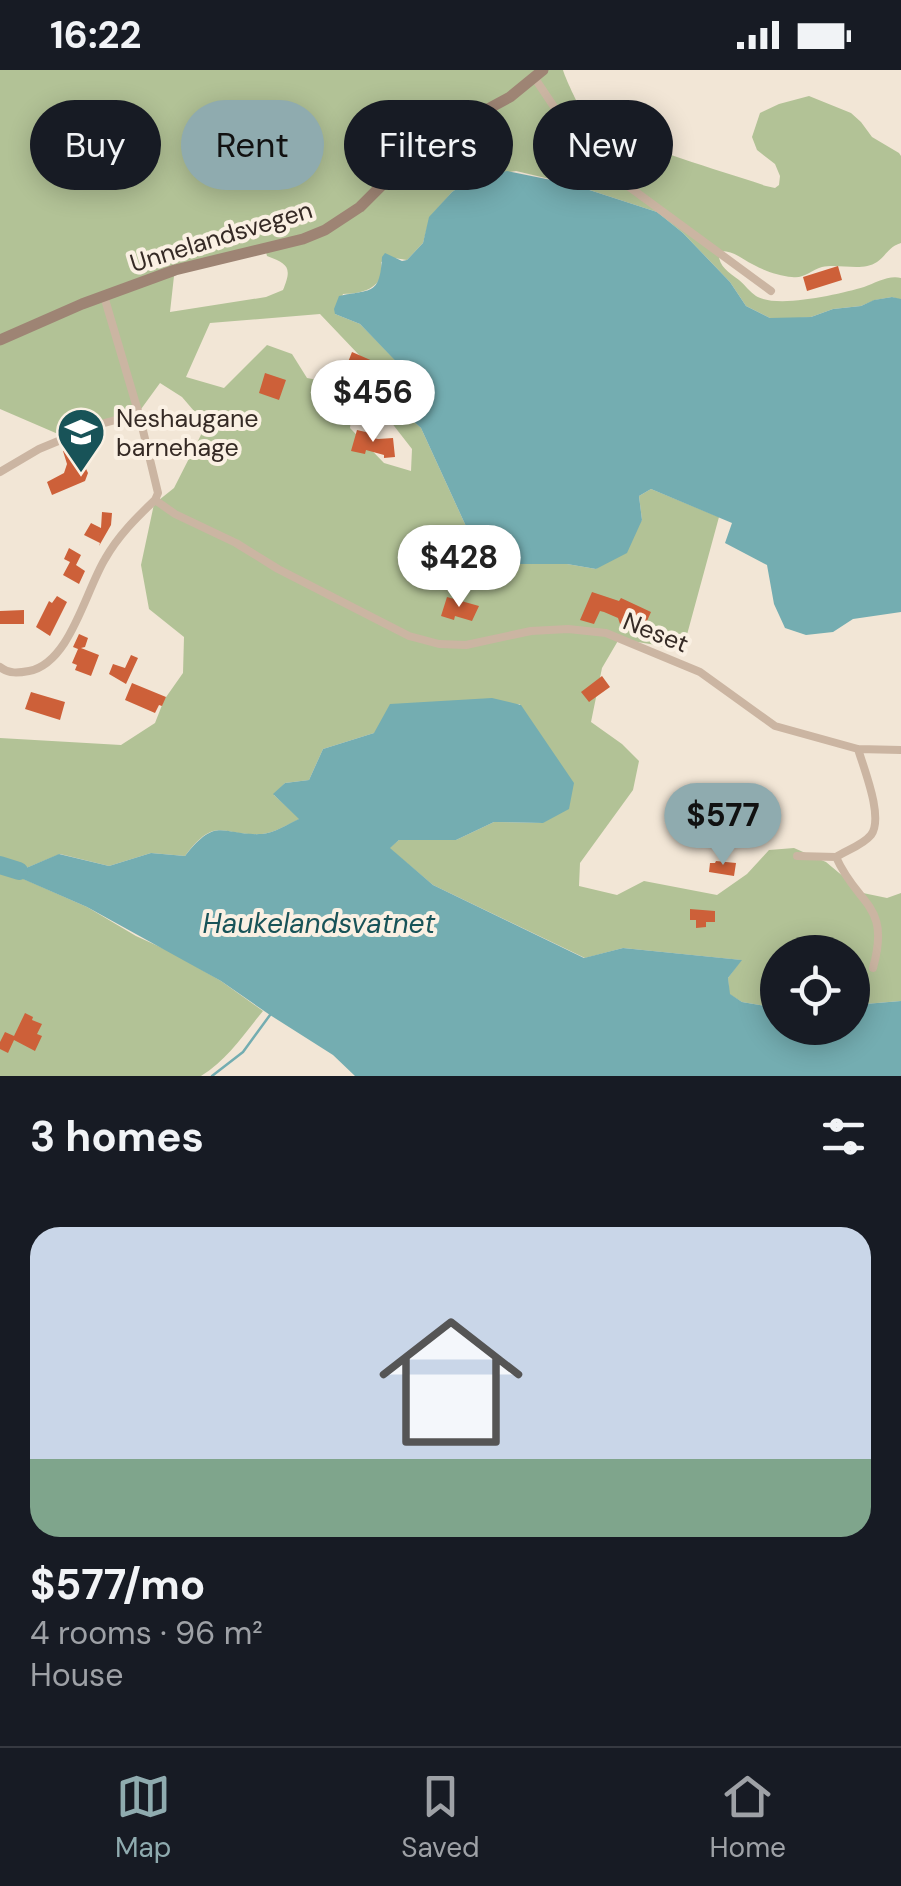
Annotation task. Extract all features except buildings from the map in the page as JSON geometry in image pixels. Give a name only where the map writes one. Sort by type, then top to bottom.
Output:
[{"type":"main road","name":"Unnelandsvegen","points":[[0,340],[176,270],[325,230],[360,207],[423,144],[510,97],[538,73]]},
{"type":"street","name":"Unnelandsvegen","points":[[538,73],[587,156],[771,291]]},
{"type":"street","points":[[0,666],[7,672],[21,673],[48,664],[68,636],[118,537],[158,493],[104,296]]},
{"type":"street","points":[[0,472],[39,449],[97,425],[138,414]]},
{"type":"street","name":"Neset","points":[[155,500],[278,570],[409,636],[439,644],[466,645],[531,631],[606,633],[700,672],[774,726],[858,749],[901,750]]},
{"type":"street","points":[[797,856],[836,856],[872,834],[877,824],[858,749]]},
{"type":"street","points":[[836,856],[844,875],[877,918],[880,932],[873,968]]},
{"type":"green space","points":[[0,70],[563,70],[576,100],[533,100],[533,175],[513,171],[513,100],[344,100],[344,190],[455,190],[430,217],[423,243],[407,260],[381,262],[377,283],[358,293],[343,294],[335,314],[360,324],[414,379],[394,404],[421,428],[470,535],[490,542],[510,564],[567,564],[596,569],[642,520],[639,496],[651,489],[719,517],[682,653],[619,639],[602,668],[591,722],[639,761],[633,790],[580,863],[579,886],[617,895],[644,881],[717,895],[747,874],[769,850],[794,848],[826,862],[863,893],[887,898],[901,893],[901,1001],[870,1004],[870,935],[760,935],[760,1005],[742,1002],[729,994],[728,978],[741,960],[623,948],[585,958],[433,885],[389,848],[399,840],[456,840],[494,822],[543,823],[520,704],[374,733],[323,749],[309,780],[285,783],[274,795],[300,819],[271,832],[213,831],[185,856],[151,853],[109,866],[60,854],[19,871],[17,876],[87,907],[171,952],[263,1011],[227,1054],[201,1076],[0,1076],[0,871],[13,874],[0,866],[0,738],[121,745],[155,723],[164,700],[183,673],[184,637],[149,609],[141,565],[154,504],[174,488],[206,425],[182,397],[160,383],[136,416],[58,434],[0,409]],"holes":[[[266,252],[287,268],[283,290],[266,297],[170,312],[175,267]],[[320,314],[379,376],[377,404],[412,449],[411,471],[384,463],[350,428],[354,395],[328,382],[307,378],[292,354],[267,345],[224,388],[186,377],[210,323]]]},
{"type":"green space","points":[[809,96],[851,113],[872,137],[901,156],[901,243],[871,265],[822,267],[796,277],[768,271],[729,252],[719,251],[720,260],[727,271],[766,300],[825,296],[896,277],[901,278],[901,300],[875,300],[811,317],[770,318],[746,306],[730,282],[657,212],[589,190],[673,190],[673,156],[775,188],[780,176],[775,164],[757,150],[752,137],[760,113]]},
{"type":"water","points":[[513,172],[533,176],[533,190],[589,190],[657,212],[730,282],[746,306],[770,318],[811,317],[874,300],[901,299],[901,612],[853,619],[833,632],[806,635],[785,628],[774,604],[767,565],[725,543],[732,523],[651,489],[639,496],[642,520],[627,553],[596,569],[567,564],[510,564],[490,542],[470,535],[421,428],[394,404],[413,379],[360,324],[335,314],[334,309],[339,296],[376,285],[385,253],[407,260],[423,243],[429,217],[452,192],[513,190]]},
{"type":"water","name":"Haukelandsvatnet","points":[[492,698],[521,705],[574,783],[569,809],[543,823],[494,822],[456,840],[399,840],[390,848],[433,885],[584,958],[623,948],[742,960],[728,978],[730,994],[742,1002],[760,1005],[760,1045],[870,1045],[870,1004],[901,1001],[901,1076],[355,1076],[333,1055],[221,981],[87,907],[16,876],[19,871],[59,854],[109,866],[151,853],[185,856],[205,836],[220,830],[271,832],[299,819],[273,794],[285,783],[309,780],[323,749],[374,733],[390,704]]},
{"type":"waterway","points":[[0,865],[19,871]]},
{"type":"waterway","points":[[212,1076],[243,1052],[270,1015]]},
{"type":"place","name":"Neshaugane barnehage","points":[[81,474]]}]
